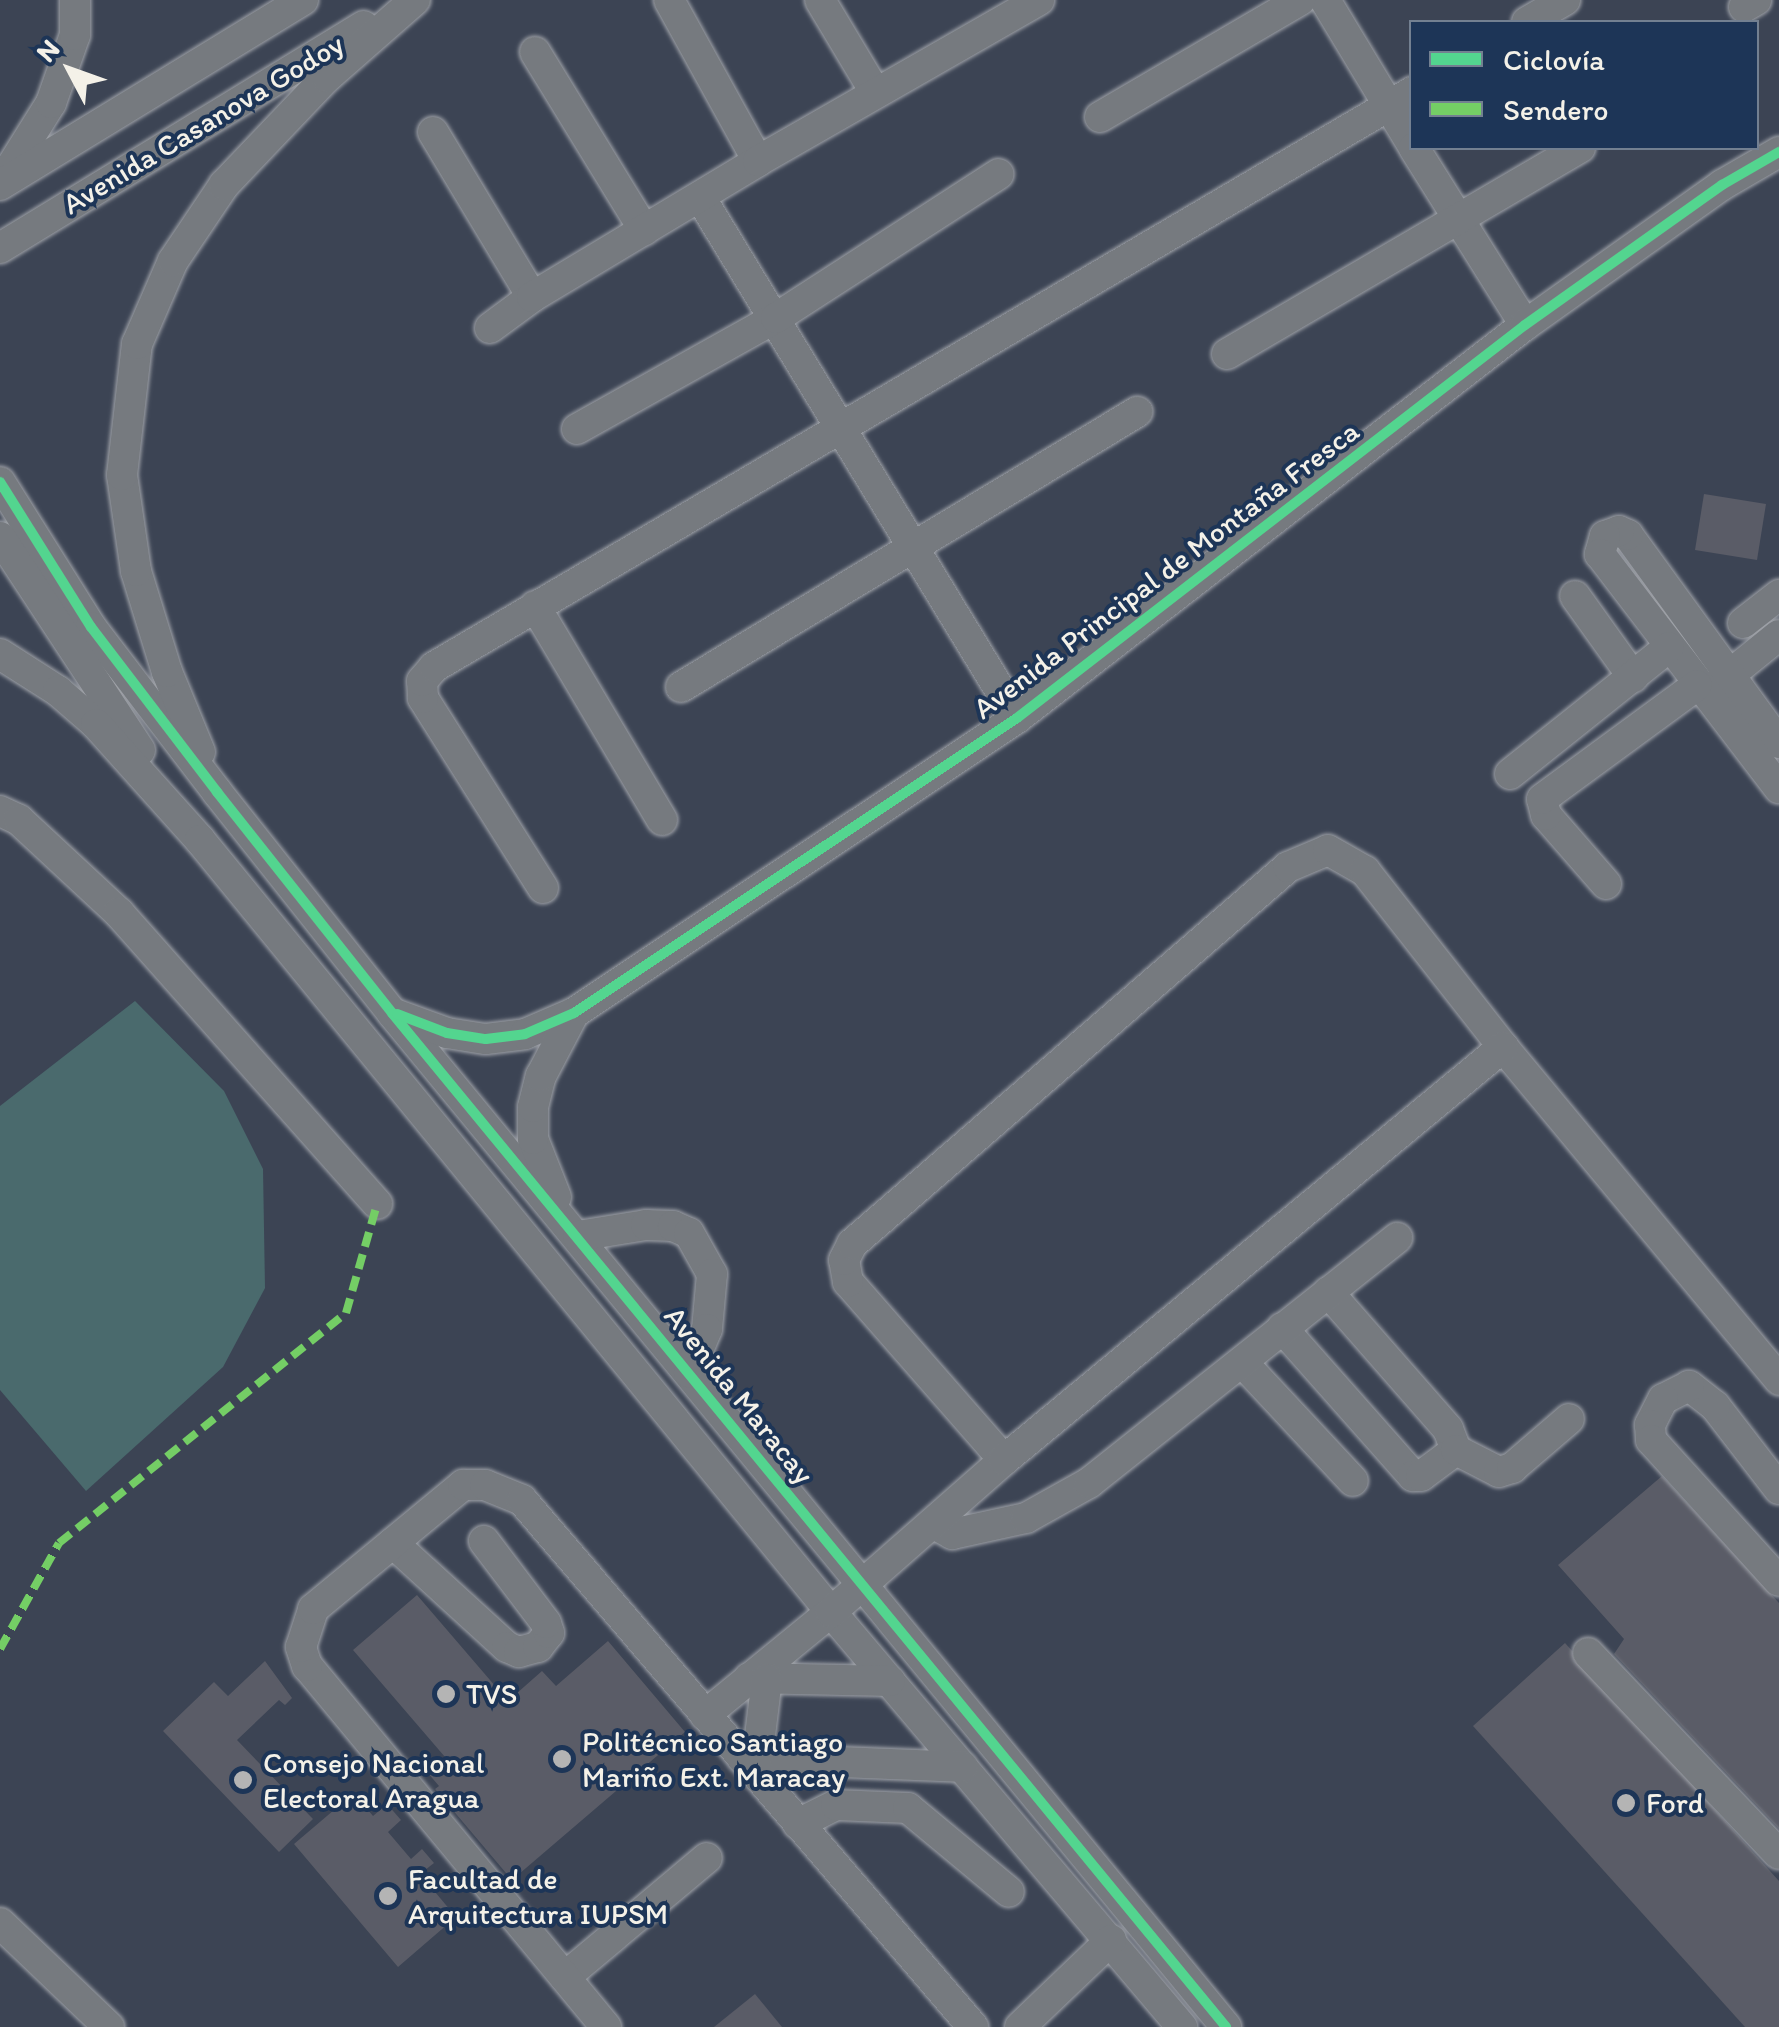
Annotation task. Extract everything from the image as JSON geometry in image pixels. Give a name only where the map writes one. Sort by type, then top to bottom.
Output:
[{"type":"street","points":[[0,184],[51,103],[75,35],[75,0]]},
{"type":"street","name":"Avenida Casanova Godoy","points":[[0,184],[303,0]]},
{"type":"street","name":"Avenida Casanova Godoy","points":[[0,248],[406,0]]},
{"type":"street","points":[[217,792],[167,672],[136,572],[122,475],[137,344],[173,261],[224,185],[328,77],[415,0]]},
{"type":"street","points":[[670,0],[758,161]]},
{"type":"street","points":[[820,0],[876,92]]},
{"type":"street","points":[[490,328],[532,297],[876,92],[986,13],[1038,0]]},
{"type":"street","points":[[1100,118],[1300,0]]},
{"type":"street","points":[[1324,0],[1400,99],[1409,132]]},
{"type":"street","points":[[1531,20],[1565,0]]},
{"type":"street","points":[[535,52],[644,230]]},
{"type":"street","points":[[543,888],[423,698],[422,681],[434,667],[1400,99]]},
{"type":"street","points":[[433,132],[532,297]]},
{"type":"street","points":[[1415,150],[1525,325]]},
{"type":"street","points":[[1227,354],[1577,150]]},
{"type":"street","name":"Avenida Principal de Montaña Fresca","points":[[392,1013],[448,1033],[486,1040],[526,1034],[574,1012],[1018,718],[1525,325],[1722,185],[1779,152]]},
{"type":"street","points":[[577,430],[776,318],[1000,174]]},
{"type":"street","points":[[700,197],[1018,718]]},
{"type":"street","points":[[682,687],[1137,412]]},
{"type":"street","points":[[0,482],[91,627],[217,792]]},
{"type":"street","points":[[1779,744],[1710,686],[1670,647],[1600,554],[1600,545],[1612,532],[1628,535],[1710,686],[1779,788]]},
{"type":"street","points":[[0,537],[200,840]]},
{"type":"street","points":[[1743,622],[1779,595]]},
{"type":"street","points":[[1575,596],[1633,677]]},
{"type":"street","points":[[535,606],[662,820]]},
{"type":"street","points":[[1606,884],[1546,814],[1542,799],[1779,635]]},
{"type":"street","points":[[1510,774],[1670,647]]},
{"type":"street","points":[[0,654],[58,691],[96,724],[200,840],[831,1612],[1182,2027]]},
{"type":"street","name":"Avenida Maracay","points":[[217,792],[392,1013],[1226,2027]]},
{"type":"street","points":[[0,811],[19,820],[119,912],[377,1204]]},
{"type":"street","points":[[1004,1460],[848,1282],[844,1260],[852,1244],[1288,867],[1328,850],[1364,871],[1503,1048],[1779,1380]]},
{"type":"street","points":[[574,1012],[541,1076],[533,1107],[533,1140],[571,1228],[673,1226],[689,1233],[712,1274],[708,1329],[688,1372]]},
{"type":"street","points":[[705,1715],[758,1679],[860,1584],[1004,1460],[1503,1048]]},
{"type":"street","points":[[934,1524],[952,1534],[1026,1518],[1088,1483],[1397,1238]]},
{"type":"street","points":[[1328,1292],[1448,1430],[1456,1450],[1498,1472],[1512,1468],[1570,1419]]},
{"type":"street","points":[[1282,1328],[1414,1476],[1421,1476],[1456,1450]]},
{"type":"street","points":[[1243,1362],[1353,1481]]},
{"type":"street","points":[[1779,1490],[1715,1406],[1689,1386],[1663,1399],[1650,1425],[1651,1440],[1779,1581]]},
{"type":"street","points":[[606,2027],[307,1666],[301,1647],[313,1609],[463,1485],[506,1491],[522,1500],[705,1715],[749,1759],[798,1824],[973,2027]]},
{"type":"street","points":[[393,1543],[506,1646],[519,1652],[538,1648],[548,1633],[546,1624],[484,1542]]},
{"type":"street","points":[[1588,1653],[1779,1854]]},
{"type":"street","points":[[758,1679],[890,1681]]},
{"type":"street","points":[[749,1759],[758,1679]]},
{"type":"street","points":[[749,1759],[963,1767]]},
{"type":"street","points":[[798,1824],[836,1805],[908,1808],[1010,1892]]},
{"type":"street","points":[[564,1977],[707,1858]]},
{"type":"street","points":[[0,1923],[109,2027]]},
{"type":"street","points":[[1020,2027],[1110,1940]]},
{"type":"green space","points":[[135,1001],[224,1091],[263,1169],[265,1288],[223,1367],[86,1491],[0,1390],[0,1106]]},
{"type":"building","points":[[1704,494],[1766,504],[1757,560],[1695,550]]},
{"type":"building","points":[[1662,1476],[1779,1603],[1779,1829],[1614,1654],[1624,1639],[1558,1565]]},
{"type":"building","name":"Politécnico Santiago Mariño Ext. Maracay","points":[[417,1595],[508,1701],[542,1671],[556,1686],[608,1641],[685,1732],[512,1880],[435,1789],[439,1786],[427,1772],[445,1757],[353,1650]]},
{"type":"building","name":"Ford","points":[[1565,1643],[1779,1881],[1779,2027],[1745,2027],[1473,1726]]},
{"type":"building","name":"Consejo Nacional Electoral Aragua","points":[[265,1661],[292,1698],[285,1705],[279,1700],[237,1740],[313,1819],[279,1852],[163,1731],[214,1682],[228,1696]]},
{"type":"building","name":"Facultad de Arquitectura IUPSM","points":[[354,1793],[373,1816],[387,1804],[401,1820],[388,1832],[411,1859],[422,1849],[434,1863],[420,1874],[456,1917],[398,1967],[294,1844]]},
{"type":"building","points":[[755,1994],[782,2027],[714,2027]]},
{"type":"marked path","points":[[0,1649],[59,1543],[346,1313],[377,1204]]},
{"type":"cycle path","points":[[397,1014],[447,1033],[486,1039],[525,1034],[574,1013],[1017,718],[1525,325],[1722,185],[1779,152]]},
{"type":"cycle path","points":[[0,482],[91,627],[392,1013],[1226,2027]]},
{"type":"place","name":"TVS","points":[[446,1694]]},
{"type":"place","name":"Politécnico Santiago Mariño Ext. Maracay","points":[[562,1759]]},
{"type":"place","name":"Consejo Nacional Electoral Aragua","points":[[243,1780]]},
{"type":"place","name":"Ford","points":[[1626,1803]]},
{"type":"place","name":"Facultad de Arquitectura IUPSM","points":[[388,1896]]}]
